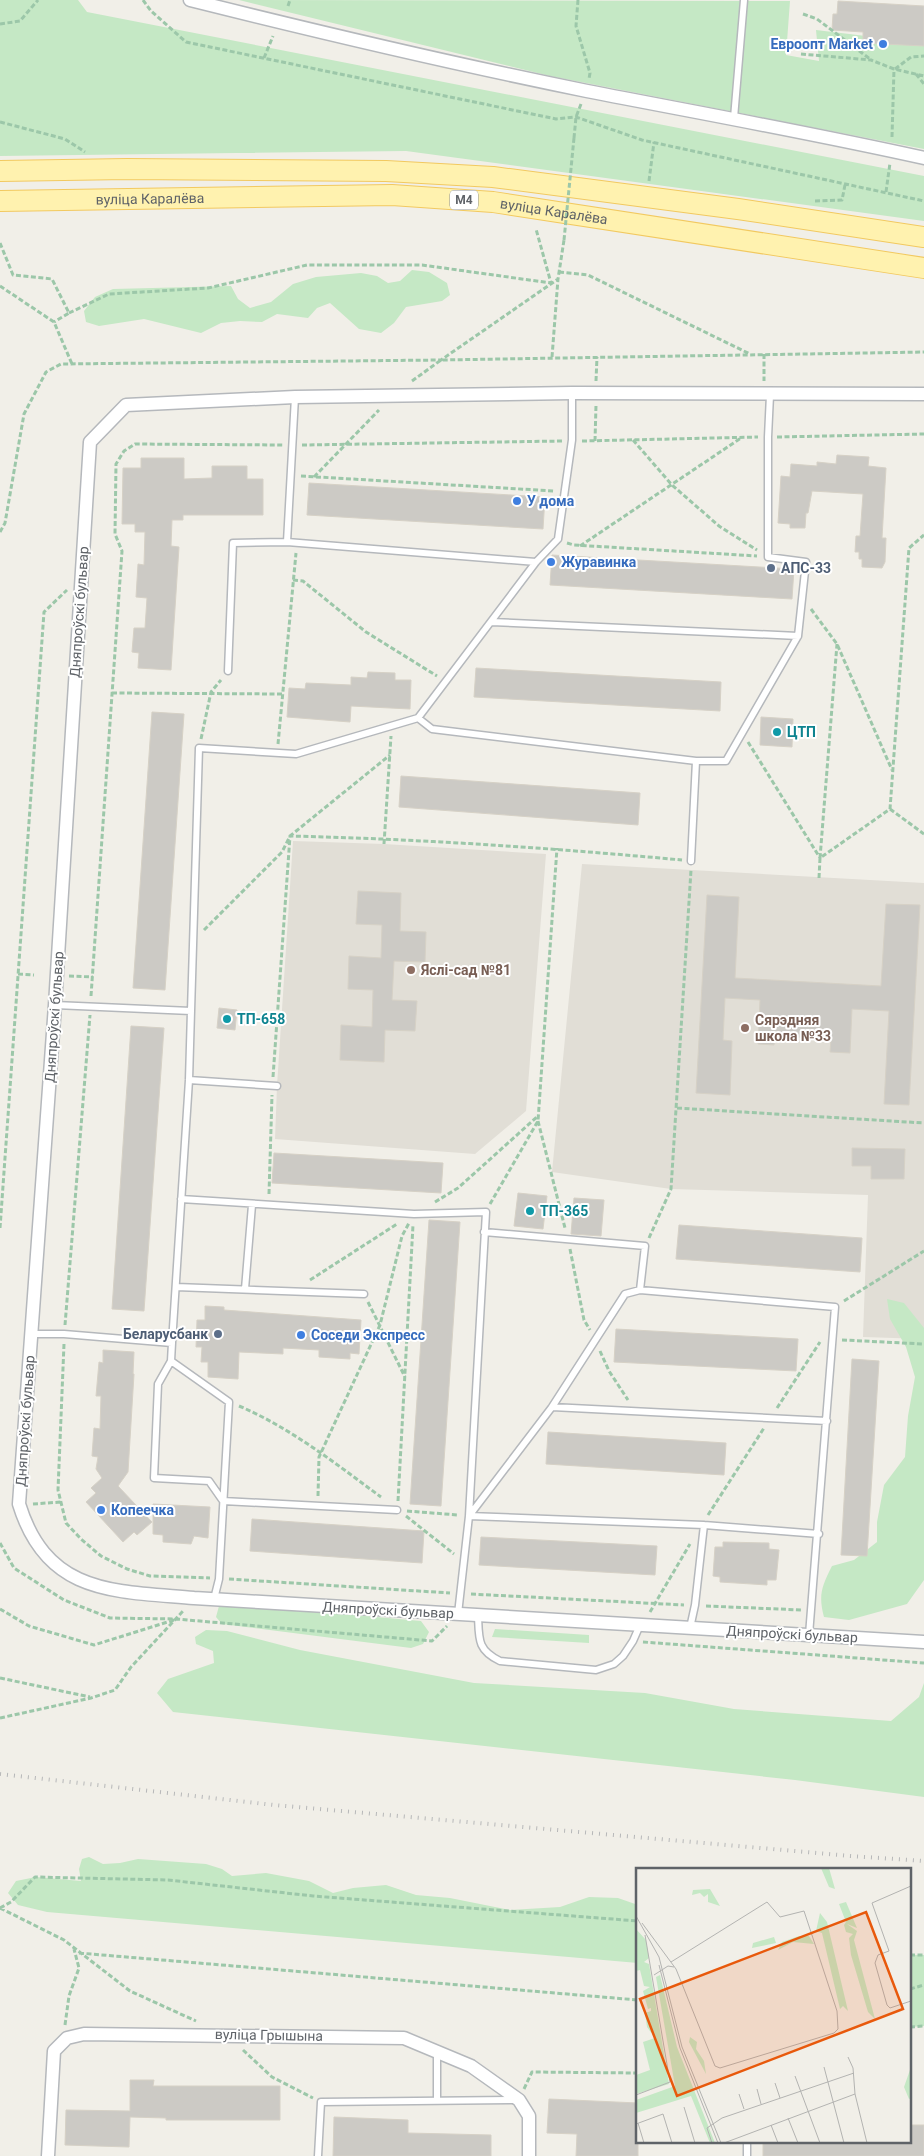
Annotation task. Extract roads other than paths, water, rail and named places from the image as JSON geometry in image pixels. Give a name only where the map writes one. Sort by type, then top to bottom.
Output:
[{"type":"main road","name":"вуліца Каралёва","points":[[0,171],[137,169],[386,171],[493,177],[662,198],[924,236]]},
{"type":"main road","name":"вуліца Каралёва","points":[[0,201],[392,195],[494,202],[924,268]]},
{"type":"street","points":[[190,0],[587,90],[734,118],[924,158]]},
{"type":"street","points":[[295,397],[572,394],[924,394]]},
{"type":"street","name":"Дняпроўскі бульвар","points":[[295,397],[126,405],[90,442],[80,578],[55,1005],[19,1504],[26,1525],[43,1553],[77,1580],[114,1591],[194,1598],[924,1642]]},
{"type":"street","name":"вуліца Грышына","points":[[48,2156],[54,2051],[67,2038],[84,2034],[226,2034],[404,2038],[471,2066],[519,2100]]},
{"type":"street","points":[[519,2100],[529,2116],[529,2156]]},
{"type":"lane","points":[[734,118],[744,0]]},
{"type":"lane","points":[[223,1501],[209,1481],[154,1478],[158,1384],[171,1361],[189,1080],[199,748],[296,754],[418,718],[536,562],[558,539],[572,440],[572,394]]},
{"type":"lane","points":[[418,718],[432,729],[696,761],[726,760],[798,636],[806,562],[768,557],[767,395]]},
{"type":"lane","points":[[287,542],[295,397]]},
{"type":"lane","points":[[228,671],[233,543],[287,542],[536,562]]},
{"type":"lane","points":[[491,622],[798,636]]},
{"type":"lane","points":[[691,861],[696,761]]},
{"type":"lane","points":[[55,1005],[191,1011]]},
{"type":"lane","points":[[189,1080],[274,1086]]},
{"type":"lane","points":[[181,1200],[414,1214],[486,1212],[469,1516],[458,1614]]},
{"type":"lane","points":[[245,1289],[252,1205]]},
{"type":"lane","points":[[484,1232],[645,1246],[640,1290]]},
{"type":"lane","points":[[176,1286],[364,1294]]},
{"type":"lane","points":[[469,1516],[552,1407],[625,1294],[640,1290],[835,1307],[809,1635]]},
{"type":"lane","points":[[32,1334],[64,1334],[172,1343]]},
{"type":"lane","points":[[171,1361],[229,1402],[220,1579],[214,1599]]},
{"type":"lane","points":[[552,1407],[827,1421]]},
{"type":"lane","points":[[223,1501],[398,1510]]},
{"type":"lane","points":[[469,1516],[703,1525],[818,1534]]},
{"type":"lane","points":[[690,1628],[695,1605],[703,1525]]},
{"type":"lane","points":[[478,1615],[481,1646],[487,1655],[500,1661],[596,1670],[614,1664],[623,1656],[642,1624]]},
{"type":"lane","points":[[436,2051],[437,2100]]},
{"type":"lane","points":[[318,2156],[321,2102],[519,2100]]},
{"type":"railway","points":[[0,1774],[274,1805],[924,1861]]},
{"type":"place","name":"Евроопт Market","points":[[883,44]]},
{"type":"place","name":"У дома","points":[[517,501]]},
{"type":"place","name":"Журавинка","points":[[551,562]]},
{"type":"place","name":"АПС-33","points":[[771,568]]},
{"type":"place","name":"ЦТП","points":[[777,732]]},
{"type":"place","name":"Яслі-сад №81","points":[[411,970]]},
{"type":"place","name":"ТП-658","points":[[227,1019]]},
{"type":"place","name":"Сярэдняя школа №33","points":[[745,1028]]},
{"type":"place","name":"ТП-365","points":[[530,1211]]},
{"type":"place","name":"Беларусбанк","points":[[218,1334]]},
{"type":"place","name":"Соседи Экспресс","points":[[301,1335]]},
{"type":"place","name":"Копеечка","points":[[101,1510]]}]
